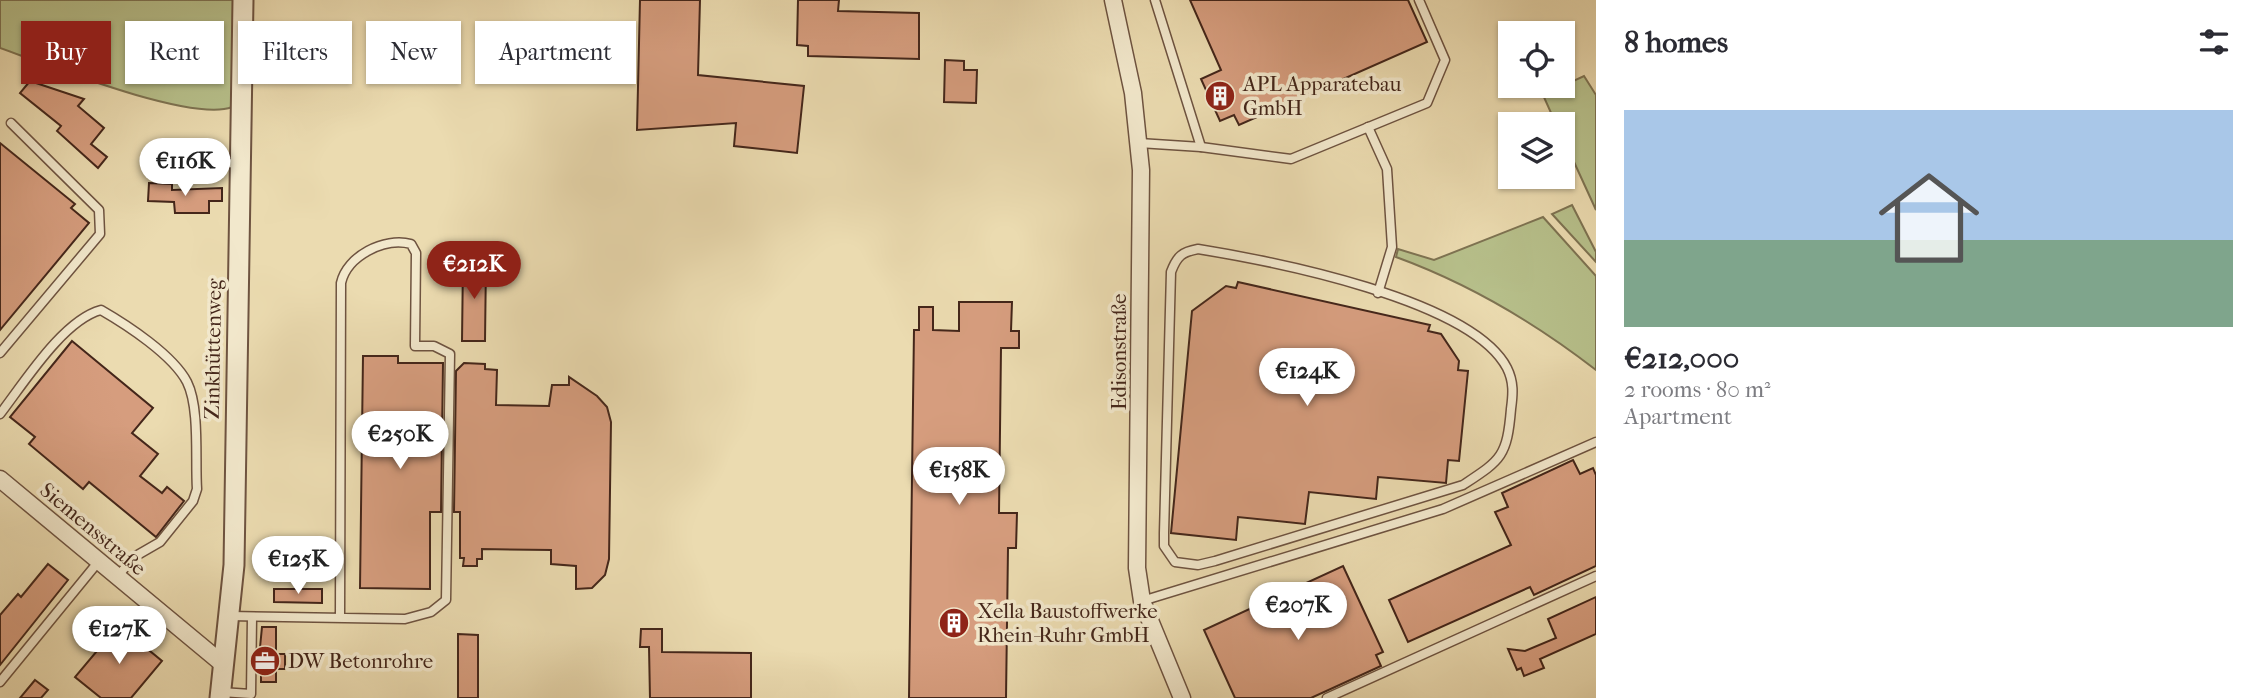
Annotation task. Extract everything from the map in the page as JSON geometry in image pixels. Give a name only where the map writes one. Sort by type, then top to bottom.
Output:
[{"type":"street","name":"Zinkhüttenweg","points":[[242,21],[243,0]]},
{"type":"street","name":"Edisonstraße","points":[[1113,0],[1133,93],[1139,143],[1137,568],[1142,601],[1182,698]]},
{"type":"street","name":"Zinkhüttenweg","points":[[220,695],[233,565],[241,84]]},
{"type":"street","name":"Siemensstraße","points":[[0,479],[224,665]]},
{"type":"lane","points":[[1155,0],[1201,147]]},
{"type":"lane","points":[[1139,143],[1201,147],[1290,159],[1427,103],[1445,60],[1419,0]]},
{"type":"lane","points":[[0,352],[100,234],[99,210],[11,123]]},
{"type":"lane","points":[[1367,127],[1387,169],[1392,247],[1378,293]]},
{"type":"lane","points":[[149,157],[240,164]]},
{"type":"lane","points":[[230,616],[405,619],[421,616],[441,607],[448,589],[450,354],[434,346],[415,346],[416,253],[411,244],[403,242],[374,248],[350,265],[341,284],[340,617]]},
{"type":"lane","points":[[1198,249],[1322,275],[1378,293],[1447,318],[1474,334],[1506,366],[1513,385],[1510,420],[1505,448],[1497,462],[1463,485],[1215,561],[1198,565],[1175,562],[1164,545],[1164,533],[1171,272],[1175,259],[1183,251],[1198,249]]},
{"type":"lane","points":[[0,414],[62,336],[87,313],[102,310],[127,324],[177,367],[187,382],[193,401],[197,489],[193,501],[160,542],[134,557],[117,576]]},
{"type":"lane","points":[[1142,601],[1443,509],[1596,442]]},
{"type":"lane","points":[[0,682],[99,561]]},
{"type":"lane","points":[[1327,698],[1596,576]]},
{"type":"lane","points":[[220,695],[251,694],[252,617]]},
{"type":"green space","points":[[0,0],[235,0],[232,107],[212,110],[185,107],[100,84],[111,84],[111,21],[21,21],[21,56],[0,48]]},
{"type":"green space","points":[[1584,76],[1596,95],[1596,210],[1575,164],[1575,112],[1551,112],[1544,98],[1575,98],[1575,80]]},
{"type":"green space","points":[[1572,205],[1596,252],[1596,262],[1552,214]]},
{"type":"green space","points":[[1543,217],[1596,276],[1596,370],[1525,320],[1450,279],[1396,257],[1398,249],[1434,260]]},
{"type":"building","points":[[640,0],[700,0],[698,75],[804,86],[797,153],[734,146],[736,123],[637,130]]},
{"type":"building","points":[[798,0],[839,0],[838,11],[919,13],[919,59],[808,56],[808,46],[797,45]]},
{"type":"building","points":[[1190,0],[1408,0],[1427,42],[1239,125],[1234,115],[1220,121],[1201,79],[1221,70]]},
{"type":"building","points":[[945,60],[964,61],[964,70],[977,70],[976,103],[944,102]]},
{"type":"building","points":[[28,84],[39,84],[84,99],[78,106],[104,128],[91,144],[107,157],[98,168],[57,131],[61,126],[20,93]]},
{"type":"building","points":[[0,143],[75,204],[71,208],[89,223],[0,330]]},
{"type":"building","points":[[149,183],[172,184],[172,190],[222,188],[222,201],[209,201],[209,213],[175,213],[174,202],[148,201]]},
{"type":"building","points":[[463,261],[486,261],[485,341],[462,341]]},
{"type":"building","points":[[1238,282],[1430,325],[1428,331],[1441,334],[1459,361],[1458,370],[1468,371],[1459,461],[1448,460],[1446,483],[1378,477],[1376,499],[1309,492],[1305,524],[1238,517],[1236,540],[1171,533],[1192,311],[1226,286],[1236,288]]},
{"type":"building","points":[[959,302],[1012,302],[1011,331],[1019,331],[1019,348],[1001,348],[999,513],[1017,513],[1016,548],[1008,548],[1006,698],[909,698],[914,330],[919,330],[919,307],[933,307],[933,330],[959,331]]},
{"type":"building","points":[[72,341],[153,408],[132,433],[158,454],[140,476],[162,493],[167,487],[184,501],[156,537],[89,482],[83,489],[29,444],[35,437],[10,417]]},
{"type":"building","points":[[363,356],[398,356],[398,363],[443,363],[441,512],[430,512],[430,589],[360,588]]},
{"type":"building","points":[[464,363],[485,364],[485,369],[497,370],[496,405],[549,406],[552,385],[569,385],[569,377],[597,396],[607,407],[611,422],[609,559],[605,575],[592,588],[576,589],[576,566],[551,564],[551,550],[482,549],[482,559],[477,559],[477,566],[463,566],[464,558],[460,558],[460,512],[454,512],[456,371]]},
{"type":"building","points":[[1573,460],[1580,474],[1593,468],[1596,475],[1596,566],[1534,595],[1530,587],[1408,642],[1389,600],[1511,545],[1495,512],[1508,507],[1502,493]]},
{"type":"building","points":[[48,564],[68,580],[0,665],[0,615],[18,594],[21,597]]},
{"type":"building","points":[[1343,566],[1383,652],[1376,655],[1381,666],[1311,698],[1235,698],[1204,630]]},
{"type":"building","points":[[274,589],[322,589],[322,603],[274,602]]},
{"type":"building","points":[[1596,597],[1596,634],[1540,659],[1544,668],[1524,676],[1521,668],[1517,670],[1508,649],[1525,651],[1556,638],[1548,619]]},
{"type":"building","points":[[123,620],[137,631],[133,637],[162,661],[131,698],[101,698],[75,677]]},
{"type":"building","points":[[262,627],[276,627],[276,654],[285,654],[285,669],[276,669],[276,682],[261,682],[261,668],[258,668]]},
{"type":"building","points":[[641,629],[662,629],[662,652],[751,653],[751,698],[650,698],[649,647],[640,647]]},
{"type":"building","points":[[458,634],[478,635],[478,698],[458,698]]},
{"type":"building","points":[[35,680],[48,690],[41,698],[20,698]]},
{"type":"place","name":"APL Apparatebau GmbH","points":[[1220,96]]},
{"type":"place","name":"Xella Baustoffwerke Rhein-Ruhr GmbH","points":[[954,623]]},
{"type":"place","name":"DW Betonrohre","points":[[265,661]]}]
